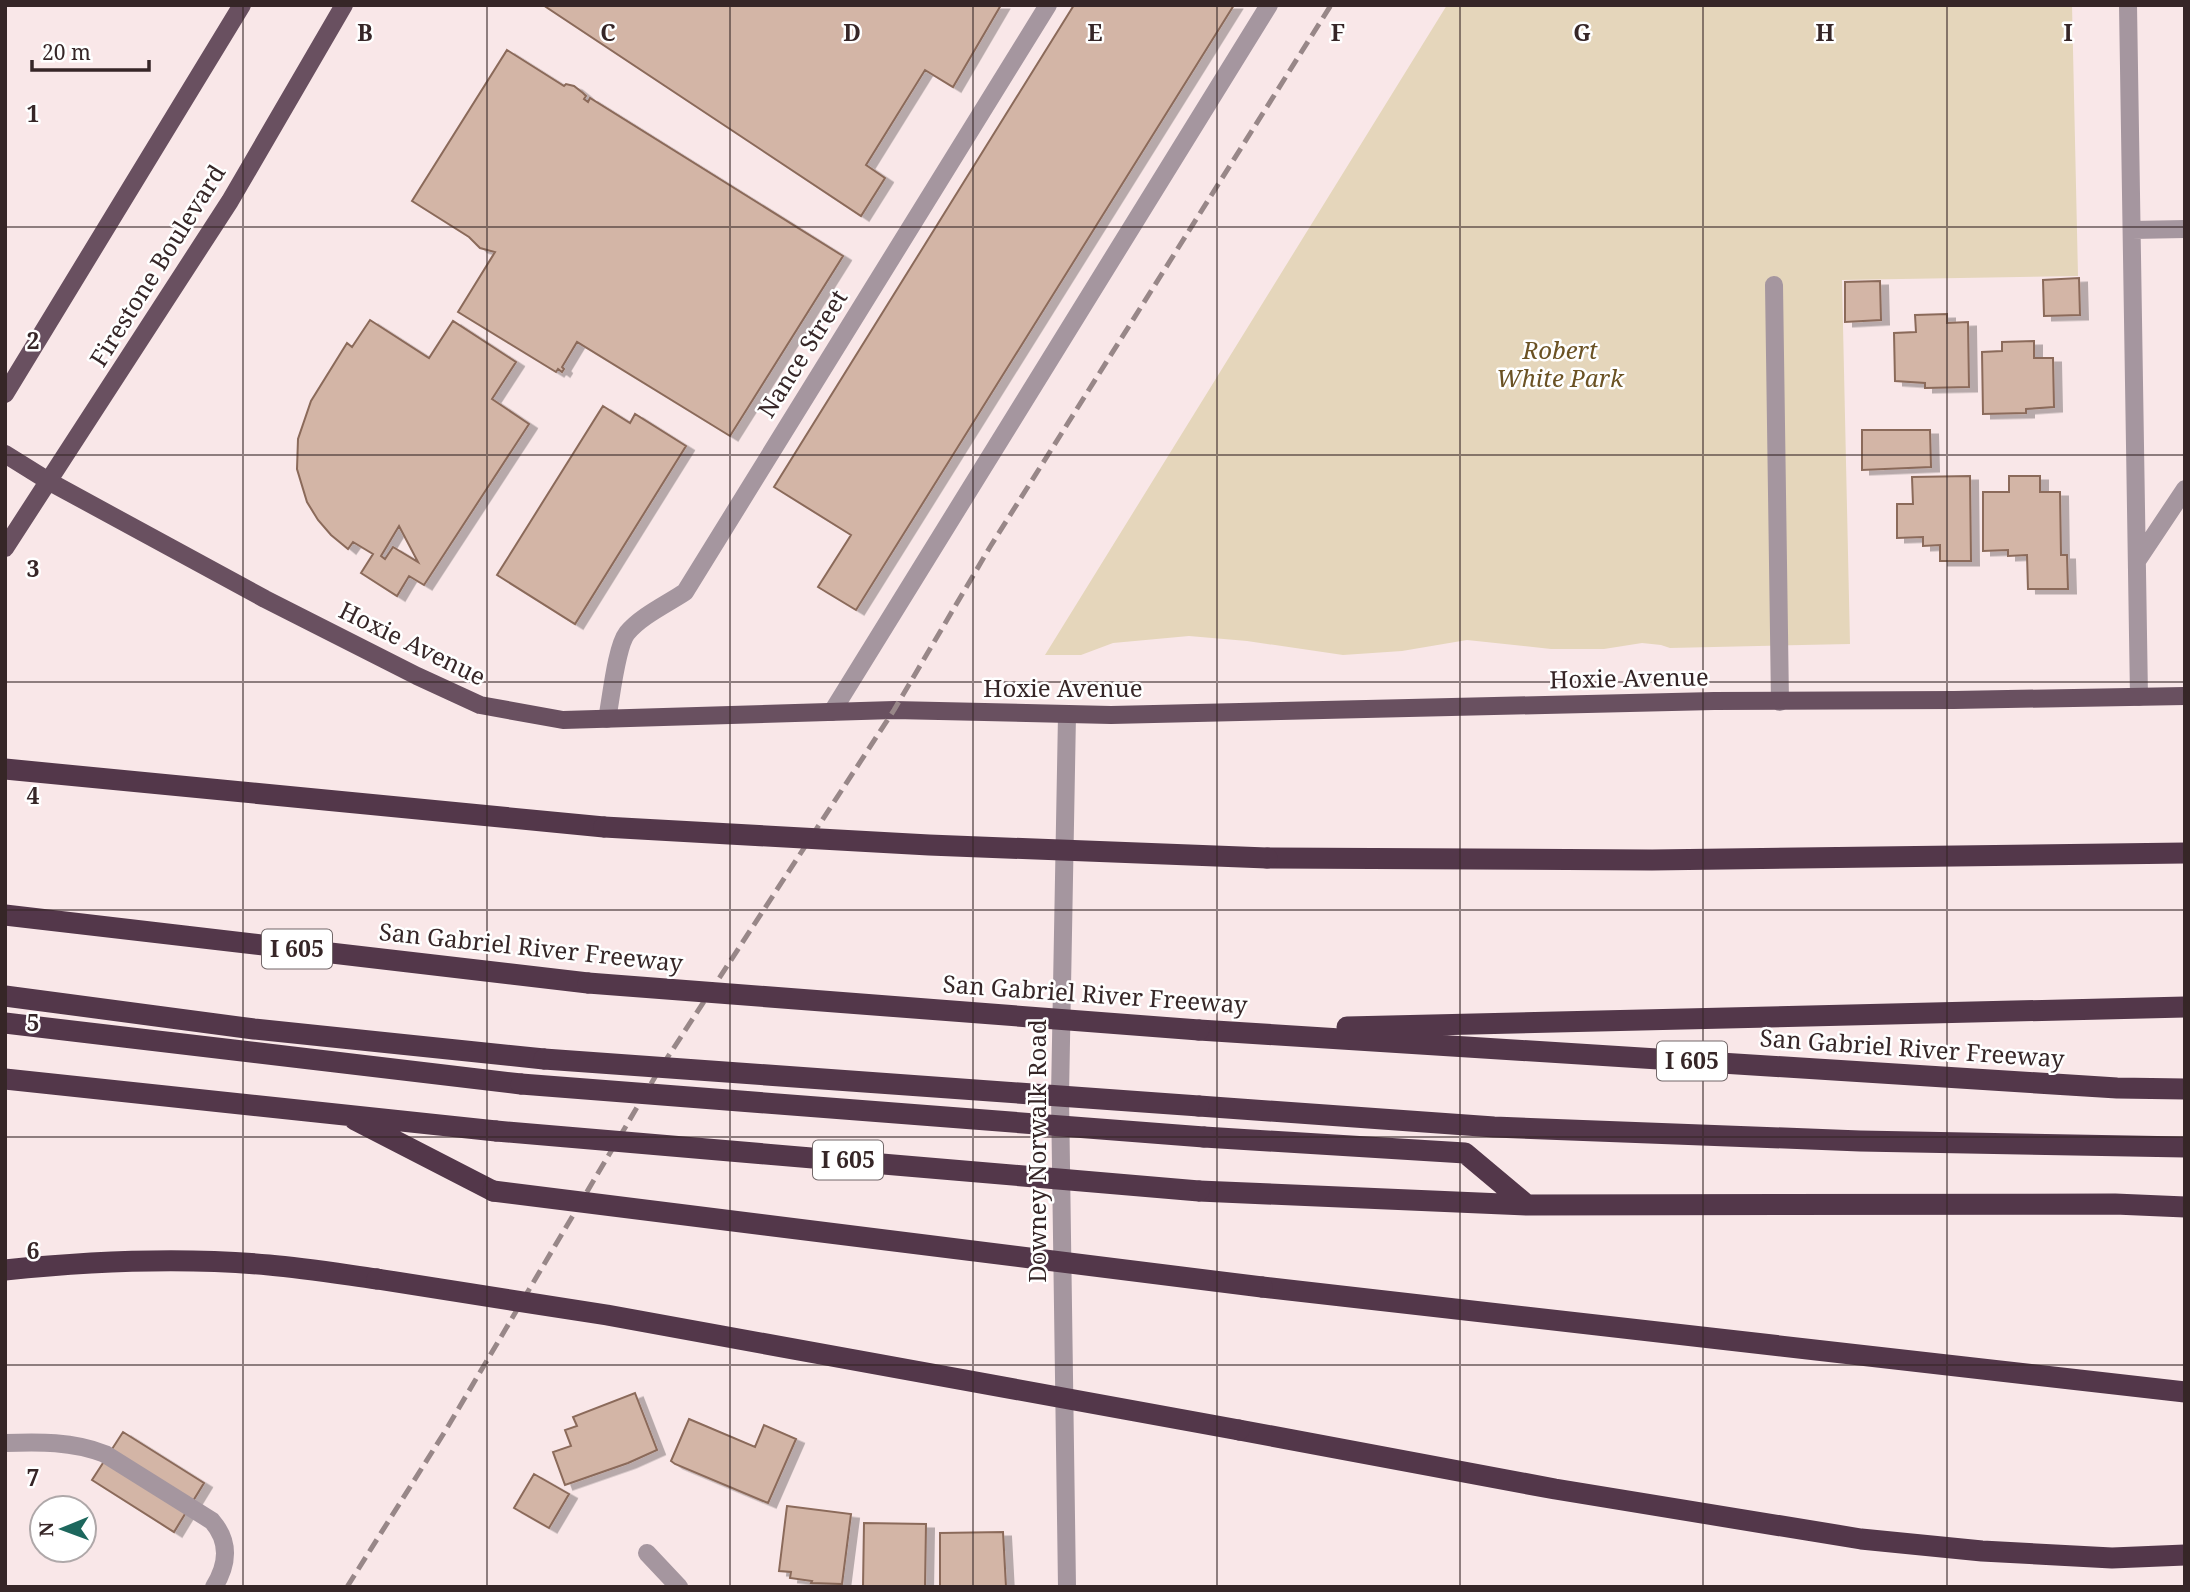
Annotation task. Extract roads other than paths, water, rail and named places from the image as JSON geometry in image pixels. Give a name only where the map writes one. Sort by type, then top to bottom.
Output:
[{"type":"highway","points":[[5,769],[604,827],[929,845],[1267,858],[1652,860],[2185,853]]},
{"type":"highway","points":[[1925,855],[2185,840]]},
{"type":"highway","name":"San Gabriel River Freeway","points":[[5,915],[588,983],[1199,1030],[2118,1088],[2185,1089]]},
{"type":"highway","points":[[5,996],[254,1029],[544,1059],[1494,1127],[1860,1141],[2185,1147]]},
{"type":"highway","points":[[1199,1030],[2185,1007]]},
{"type":"highway","points":[[5,1023],[521,1084],[1204,1137],[1465,1153],[1527,1205]]},
{"type":"highway","name":"I 605","points":[[5,1079],[496,1131],[1199,1191],[1527,1205],[2115,1204],[2185,1207]]},
{"type":"highway","points":[[344,1114],[493,1191],[1262,1287],[2185,1392]]},
{"type":"highway","points":[[5,1270],[69,1264],[175,1262],[268,1265],[377,1279],[607,1315],[1555,1489],[1861,1539],[1982,1551],[2112,1558],[2185,1555]]},
{"type":"main road","points":[[5,394],[242,5]]},
{"type":"main road","name":"Firestone Boulevard","points":[[5,548],[230,201],[344,5]]},
{"type":"main road","name":"Hoxie Avenue","points":[[5,454],[50,482],[277,605],[417,676],[480,705],[563,720],[894,710],[1066,715],[1714,701],[2185,696]]},
{"type":"street","name":"Nance Street","points":[[607,719],[625,635],[685,592],[1048,5]]},
{"type":"street","points":[[832,712],[1269,5]]},
{"type":"street","points":[[2129,5],[2139,696]]},
{"type":"street","points":[[2132,230],[2185,229]]},
{"type":"street","points":[[1774,285],[1780,702]]},
{"type":"street","points":[[2137,561],[2185,489]]},
{"type":"street","name":"Downey Norwalk Road","points":[[1066,715],[1060,1096],[1067,1587]]},
{"type":"street","points":[[5,1443],[42,1442],[86,1446],[104,1454],[212,1521],[222,1532],[225,1547],[225,1564],[214,1587]]},
{"type":"street","points":[[647,1553],[679,1587]]},
{"type":"railway","points":[[347,1587],[444,1433],[658,1072],[894,710],[990,547],[1331,5]]},
{"type":"park label","name":"Robert White Park","points":[[1560,365]]}]
